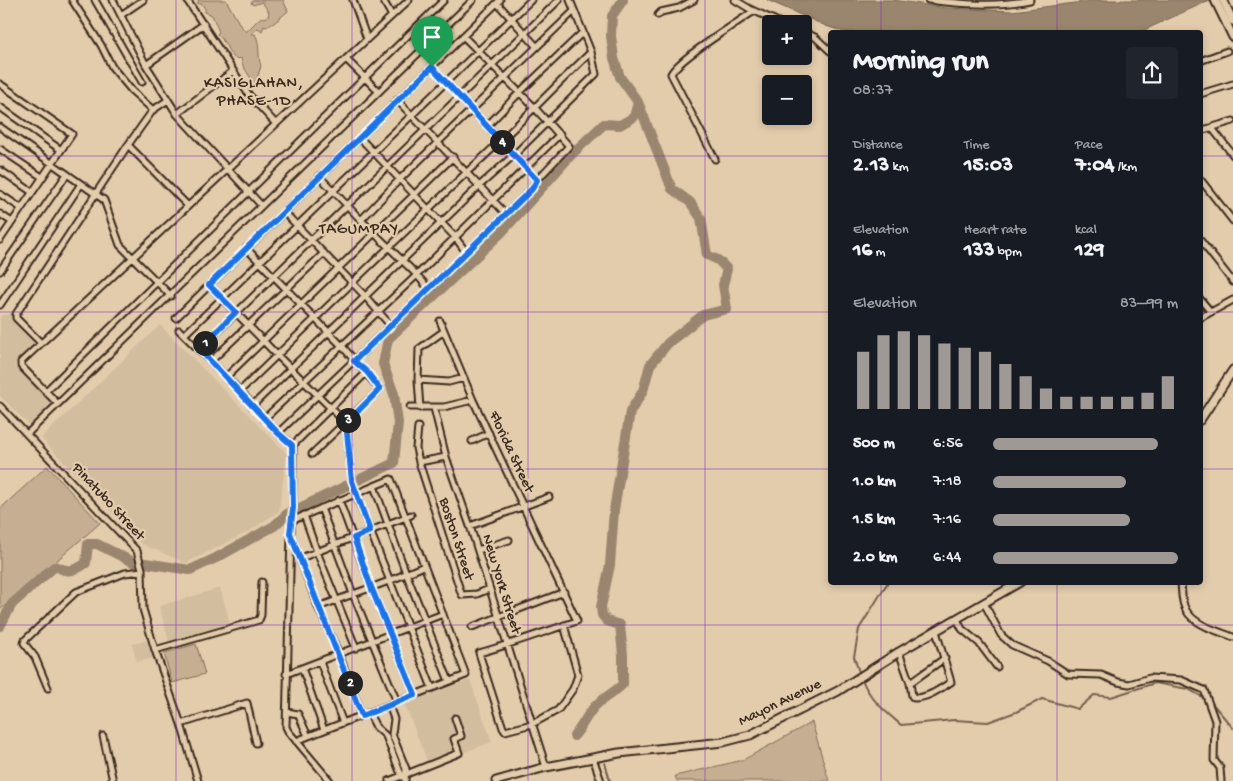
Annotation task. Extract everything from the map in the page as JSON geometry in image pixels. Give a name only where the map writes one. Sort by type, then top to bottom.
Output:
[{"type":"main road","points":[[1215,0],[1233,37]]},
{"type":"main road","points":[[1223,0],[1233,20]]},
{"type":"main road","points":[[1203,415],[1233,370]]},
{"type":"main road","name":"Mayon Avenue","points":[[496,781],[546,767],[593,758],[628,752],[727,742],[750,735],[838,691],[899,652],[1015,585]]},
{"type":"street","points":[[72,0],[101,45],[112,67],[132,91],[153,110]]},
{"type":"street","points":[[96,0],[142,82]]},
{"type":"street","points":[[113,0],[146,65],[177,114],[261,205]]},
{"type":"street","points":[[121,15],[142,0]]},
{"type":"street","points":[[187,0],[249,96],[276,124]]},
{"type":"street","points":[[353,0],[367,39]]},
{"type":"street","points":[[383,0],[392,16]]},
{"type":"street","points":[[58,404],[20,364],[409,0]]},
{"type":"street","points":[[46,391],[444,0]]},
{"type":"street","points":[[27,434],[171,296],[261,205],[473,0]]},
{"type":"street","points":[[184,335],[531,0]]},
{"type":"street","points":[[199,349],[559,0]]},
{"type":"street","points":[[252,406],[596,74],[591,52],[570,0]]},
{"type":"street","points":[[658,15],[661,12],[679,8],[694,0]]},
{"type":"street","points":[[735,0],[763,15]]},
{"type":"street","points":[[928,0],[957,4],[1017,3],[1030,0]]},
{"type":"street","points":[[176,318],[498,2],[538,47]]},
{"type":"street","points":[[715,159],[671,74],[673,69],[686,58],[754,11]]},
{"type":"street","points":[[361,220],[400,179],[574,12]]},
{"type":"street","points":[[146,65],[204,24]]},
{"type":"street","points":[[488,125],[583,32]]},
{"type":"street","points":[[278,433],[532,189],[537,180],[569,146],[520,92],[491,66],[463,36]]},
{"type":"street","points":[[812,36],[828,49]]},
{"type":"street","points":[[1203,60],[1227,51]]},
{"type":"street","points":[[240,391],[467,172],[502,141],[591,52]]},
{"type":"street","points":[[346,59],[378,91]]},
{"type":"street","points":[[432,67],[488,125],[537,180]]},
{"type":"street","points":[[177,114],[233,71]]},
{"type":"street","points":[[0,84],[72,134],[1,237]]},
{"type":"street","points":[[1203,93],[1233,84]]},
{"type":"street","points":[[41,344],[16,318],[16,314],[128,145],[153,110],[168,100]]},
{"type":"street","points":[[398,100],[467,172],[478,187],[506,214]]},
{"type":"street","points":[[0,107],[61,150]]},
{"type":"street","points":[[1203,130],[1233,121]]},
{"type":"street","points":[[0,128],[106,202],[120,245],[171,296]]},
{"type":"street","points":[[1212,128],[1233,155]]},
{"type":"street","points":[[264,419],[417,275],[560,134]]},
{"type":"street","points":[[360,138],[455,237],[466,252]]},
{"type":"street","points":[[128,145],[188,206]]},
{"type":"street","points":[[0,149],[42,177]]},
{"type":"street","points":[[226,377],[453,157]]},
{"type":"street","points":[[0,170],[32,192]]},
{"type":"street","points":[[0,271],[67,174]]},
{"type":"street","points":[[320,176],[429,289]]},
{"type":"street","points":[[1203,183],[1233,222]]},
{"type":"street","points":[[0,305],[81,184]]},
{"type":"street","points":[[0,194],[21,208]]},
{"type":"street","points":[[284,212],[365,296],[390,325]]},
{"type":"street","points":[[0,214],[12,222]]},
{"type":"street","points":[[1203,244],[1233,282]]},
{"type":"street","points":[[246,248],[341,345],[354,361],[367,372],[380,389],[312,454]]},
{"type":"street","points":[[210,361],[324,253]]},
{"type":"street","points":[[209,285],[303,382],[346,423],[352,484],[432,688]]},
{"type":"street","points":[[1203,316],[1233,300]]},
{"type":"street","points":[[1203,303],[1210,311]]},
{"type":"street","name":"Florida Street","points":[[440,321],[473,400],[577,621],[564,625]]},
{"type":"street","points":[[179,330],[240,391],[264,419],[292,445]]},
{"type":"street","points":[[420,408],[418,380],[419,349],[444,331]]},
{"type":"street","points":[[330,781],[286,728],[290,533],[293,508],[292,445],[367,372]]},
{"type":"street","points":[[418,380],[449,382],[464,378]]},
{"type":"street","points":[[410,407],[434,408],[453,406],[473,400]]},
{"type":"street","name":"Pinatubo Street","points":[[0,406],[134,547],[140,556],[143,609],[198,781]]},
{"type":"street","name":"New York Street","points":[[434,408],[446,456],[478,550],[546,767]]},
{"type":"street","name":"Boston Street","points":[[418,427],[416,448],[419,462],[460,593],[462,596],[470,595],[489,589]]},
{"type":"street","points":[[472,441],[489,433]]},
{"type":"street","points":[[419,462],[446,456]]},
{"type":"street","points":[[292,518],[304,516],[391,479],[408,516],[424,566],[466,675],[296,741]]},
{"type":"street","points":[[374,486],[449,681]]},
{"type":"street","points":[[470,526],[549,497]]},
{"type":"street","points":[[338,500],[415,695]]},
{"type":"street","points":[[321,508],[353,594],[397,702]]},
{"type":"street","points":[[304,516],[356,648]]},
{"type":"street","points":[[301,558],[408,516]]},
{"type":"street","points":[[290,533],[362,716]]},
{"type":"street","points":[[478,550],[509,540]]},
{"type":"street","points":[[318,607],[390,581],[424,566]]},
{"type":"street","points":[[48,688],[35,657],[24,643],[24,640],[76,592],[125,573],[142,571]]},
{"type":"street","points":[[155,650],[259,620],[261,615],[262,582]]},
{"type":"street","points":[[1181,585],[1184,605],[1188,613],[1203,624],[1233,637]]},
{"type":"street","points":[[472,627],[564,592]]},
{"type":"street","points":[[984,603],[1001,635],[1012,645],[1048,661],[1068,674],[1102,675],[1118,682],[1129,684],[1150,678],[1180,680],[1204,690],[1215,721],[1214,760],[1220,768],[1221,781]]},
{"type":"street","points":[[286,674],[443,614]]},
{"type":"street","points":[[957,619],[962,629],[979,643],[997,667]]},
{"type":"street","points":[[564,625],[578,675],[573,689],[558,710],[532,724],[508,732],[504,730],[479,653],[564,625]]},
{"type":"street","points":[[899,652],[912,696],[919,698],[933,693],[952,682],[936,631]]},
{"type":"street","points":[[910,684],[945,658]]},
{"type":"street","points":[[320,662],[343,723]]},
{"type":"street","points":[[302,668],[324,730]]},
{"type":"street","points":[[181,724],[247,702],[256,743]]},
{"type":"street","points":[[389,705],[394,719],[392,734],[405,778]]},
{"type":"street","points":[[287,712],[298,714],[308,736]]},
{"type":"street","points":[[369,713],[374,725],[386,736],[405,778]]},
{"type":"street","points":[[389,781],[405,778],[459,753],[454,739],[461,736],[454,718]]},
{"type":"street","points":[[386,736],[392,734]]},
{"type":"street","points":[[103,736],[114,781]]},
{"type":"street","points":[[593,758],[601,781]]},
{"type":"shaded area","points":[[198,0],[226,0],[246,32],[260,18],[268,17],[269,12],[262,2],[253,5],[251,3],[253,0],[283,0],[288,11],[274,23],[266,27],[264,26],[262,31],[258,28],[251,34],[255,34],[257,38],[261,66],[256,82],[254,83],[243,66],[241,58],[236,59],[230,53],[223,40],[217,34],[219,32],[212,15],[205,12],[202,4],[198,4]]},
{"type":"shaded area","points":[[767,0],[893,0],[947,8],[1012,11],[1099,0],[1210,0],[1144,30],[838,30],[812,20],[812,15],[801,15]]},
{"type":"shaded area","points":[[11,314],[37,342],[14,365],[53,404],[30,426],[0,396],[0,318],[2,315]]},
{"type":"shaded area","points":[[160,325],[287,454],[279,511],[248,532],[186,563],[142,544],[41,438]]},
{"type":"shaded area","points":[[47,466],[100,523],[0,610],[0,509]]},
{"type":"shaded area","points":[[220,588],[230,623],[169,641],[159,606]]},
{"type":"shaded area","points":[[148,640],[153,658],[137,662],[132,644]]},
{"type":"shaded area","points":[[196,644],[205,674],[172,683],[164,653]]},
{"type":"shaded area","points":[[470,680],[492,742],[456,755],[454,751],[428,763],[404,703]]},
{"type":"shaded area","points":[[812,722],[829,781],[677,781],[675,776],[743,760]]},
{"type":"waterway","points":[[574,736],[595,706],[623,684],[620,625],[607,621],[602,615],[601,607],[610,565],[614,510],[630,412],[643,391],[650,365],[668,343],[703,315],[727,309],[723,285],[727,269],[718,260],[707,255],[701,218],[690,202],[672,189],[638,102],[620,77],[614,58],[611,36],[612,16],[623,0]]},
{"type":"waterway","points":[[145,563],[190,570],[274,526],[287,514],[394,463],[398,423],[394,394],[383,364],[388,339],[503,231],[574,152],[604,124],[620,125],[634,117],[638,102]]},
{"type":"waterway","points":[[0,626],[12,604],[54,567],[72,570],[86,563],[88,544],[97,544],[137,564]]},
{"type":"waterway","points":[[860,675],[854,657],[859,629],[886,585]]},
{"type":"waterway","points":[[862,679],[873,699],[901,725],[954,720],[988,722],[1016,712],[1042,699],[1078,709],[1094,695],[1111,697],[1155,683],[1188,689],[1204,698]]},
{"type":"waterway","points":[[1211,702],[1233,728]]},
{"type":"waterway","points":[[605,763],[610,781]]},
{"type":"district","name":"KASIGLAHAN, PHASE-1D","points":[[254,93]]},
{"type":"district","name":"TAGUMPAY","points":[[359,230]]},
{"type":"route","points":[[432,67],[537,180],[532,189],[354,361],[367,372],[380,389],[346,423],[353,487],[370,531],[354,538],[371,587],[415,695],[362,716],[290,533],[293,508],[292,445],[278,433],[199,349],[236,312],[209,285],[432,67]]}]
